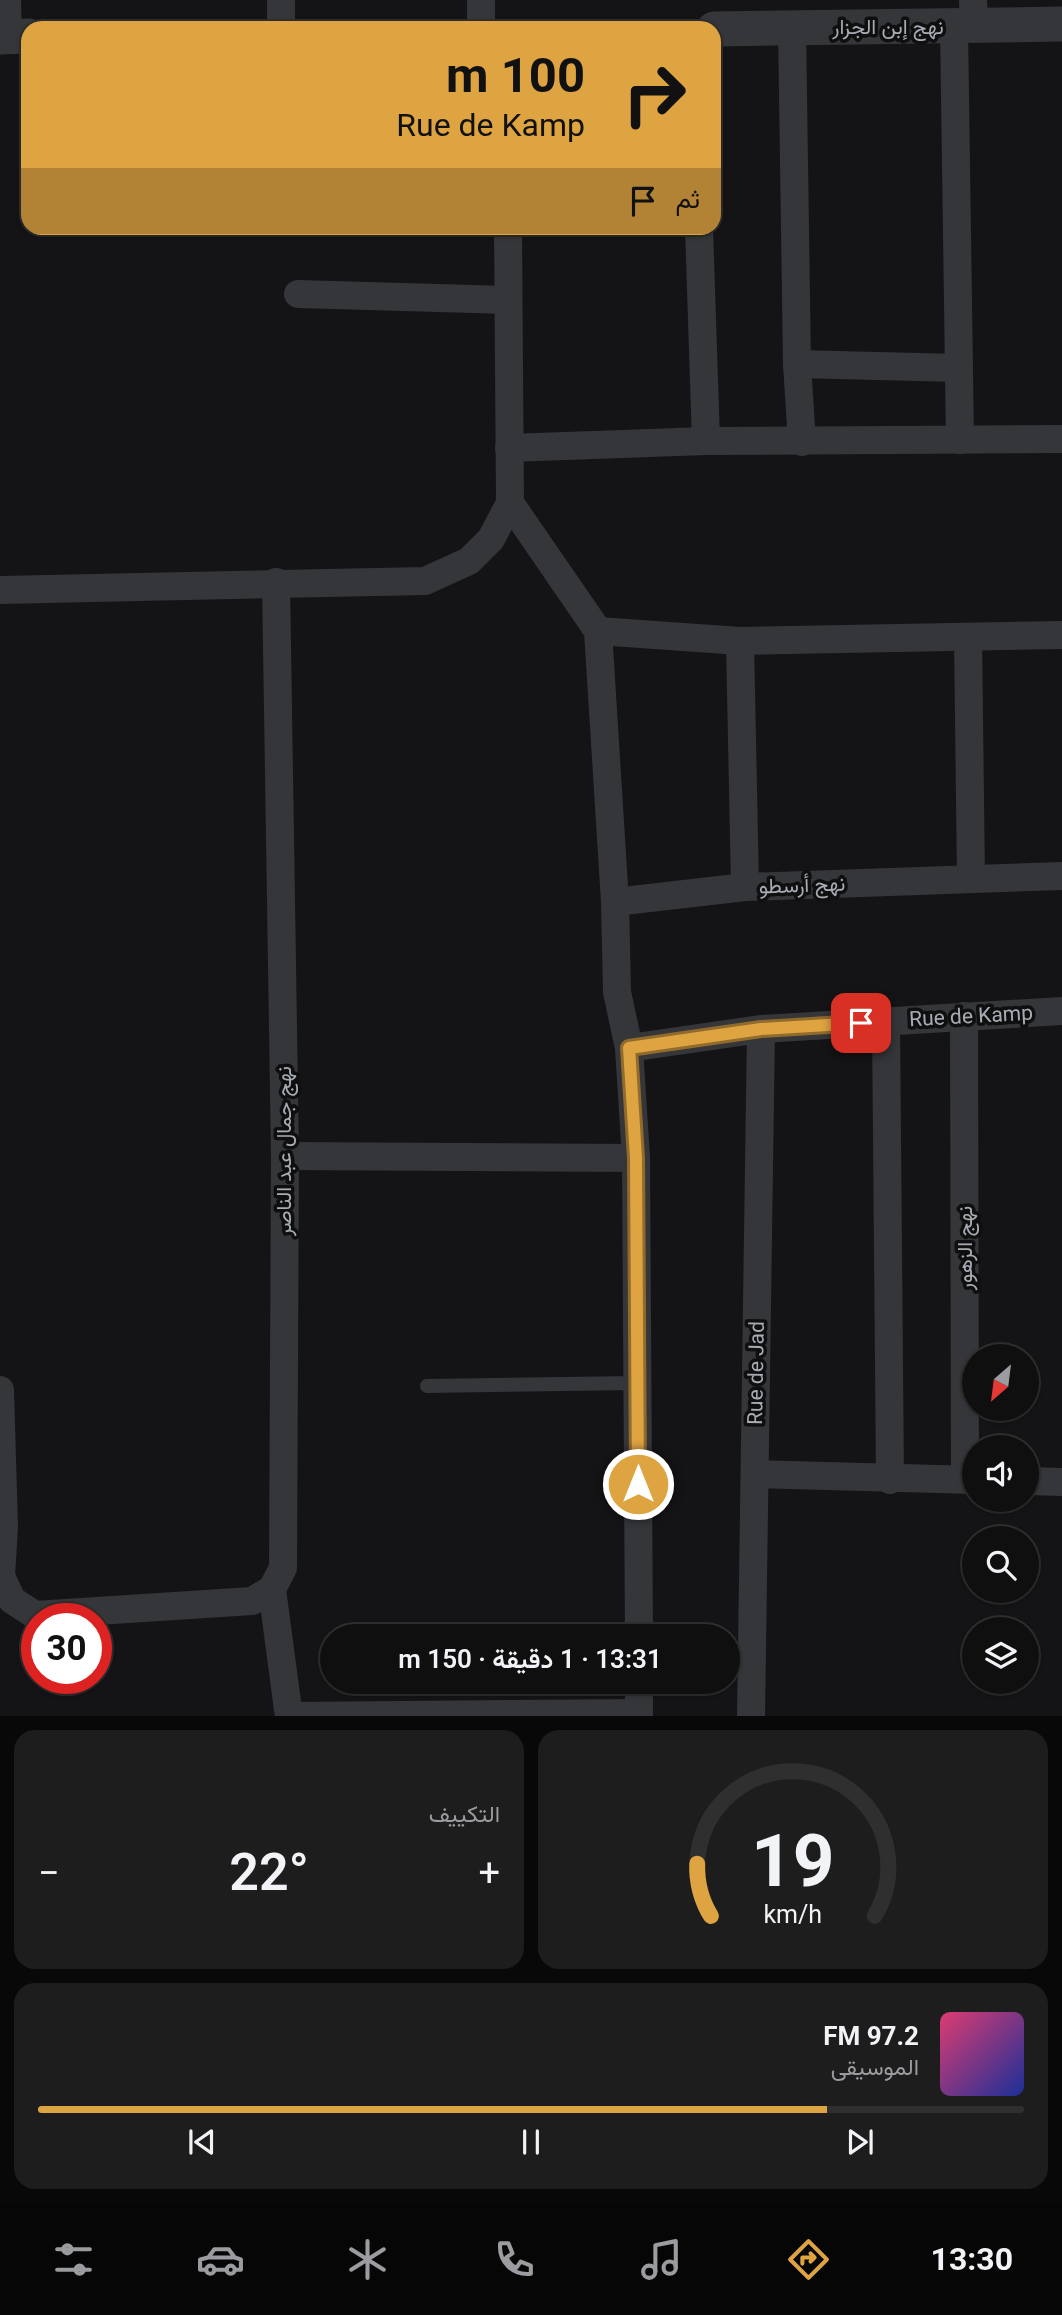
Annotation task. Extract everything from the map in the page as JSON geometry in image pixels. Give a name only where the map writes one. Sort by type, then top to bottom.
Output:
[{"type":"street","points":[[7,0],[12,36]]},
{"type":"street","points":[[281,0],[281,21]]},
{"type":"street","points":[[481,0],[481,21]]},
{"type":"street","points":[[960,440],[959,368],[967,17]]},
{"type":"street","name":"نهج إبن الجزار","points":[[721,29],[967,17],[1062,24]]},
{"type":"street","points":[[792,27],[797,364],[802,442]]},
{"type":"street","points":[[0,590],[276,582],[425,581],[469,561],[491,538],[510,503],[508,235]]},
{"type":"street","points":[[699,235],[706,441]]},
{"type":"street","points":[[298,294],[508,300]]},
{"type":"street","points":[[797,364],[959,368]]},
{"type":"street","points":[[509,448],[706,441],[1062,439]]},
{"type":"street","points":[[510,503],[598,631],[615,902],[617,992],[629,1048],[636,1158],[639,1624]]},
{"type":"street","name":"نهج جمال عبد الناصر","points":[[276,582],[285,1156],[284,1567],[272,1589],[289,1716]]},
{"type":"street","points":[[598,631],[740,641],[1062,635]]},
{"type":"street","points":[[968,637],[971,879]]},
{"type":"street","name":"نهج أرسطو","points":[[740,641],[745,887],[1062,876]]},
{"type":"street","points":[[615,902],[745,887]]},
{"type":"street","name":"Rue de Kamp","points":[[629,1048],[761,1029],[1062,1011]]},
{"type":"street","name":"نهج الزهور","points":[[964,1016],[969,1435]]},
{"type":"street","points":[[886,1021],[890,1479]]},
{"type":"street","name":"Rue de Jad","points":[[751,1716],[761,1029]]},
{"type":"street","points":[[285,1156],[636,1158]]},
{"type":"street","points":[[0,1390],[1,1576],[12,1600],[35,1615],[252,1601],[272,1589]]},
{"type":"street","points":[[755,1474],[962,1480]]},
{"type":"street","points":[[1039,1482],[1062,1482]]},
{"type":"street","points":[[289,1716],[639,1715],[639,1694]]},
{"type":"lane","points":[[427,1386],[637,1382]]},
{"type":"route","points":[[638,1484],[636,1158],[629,1048],[761,1029],[861,1023]]}]
